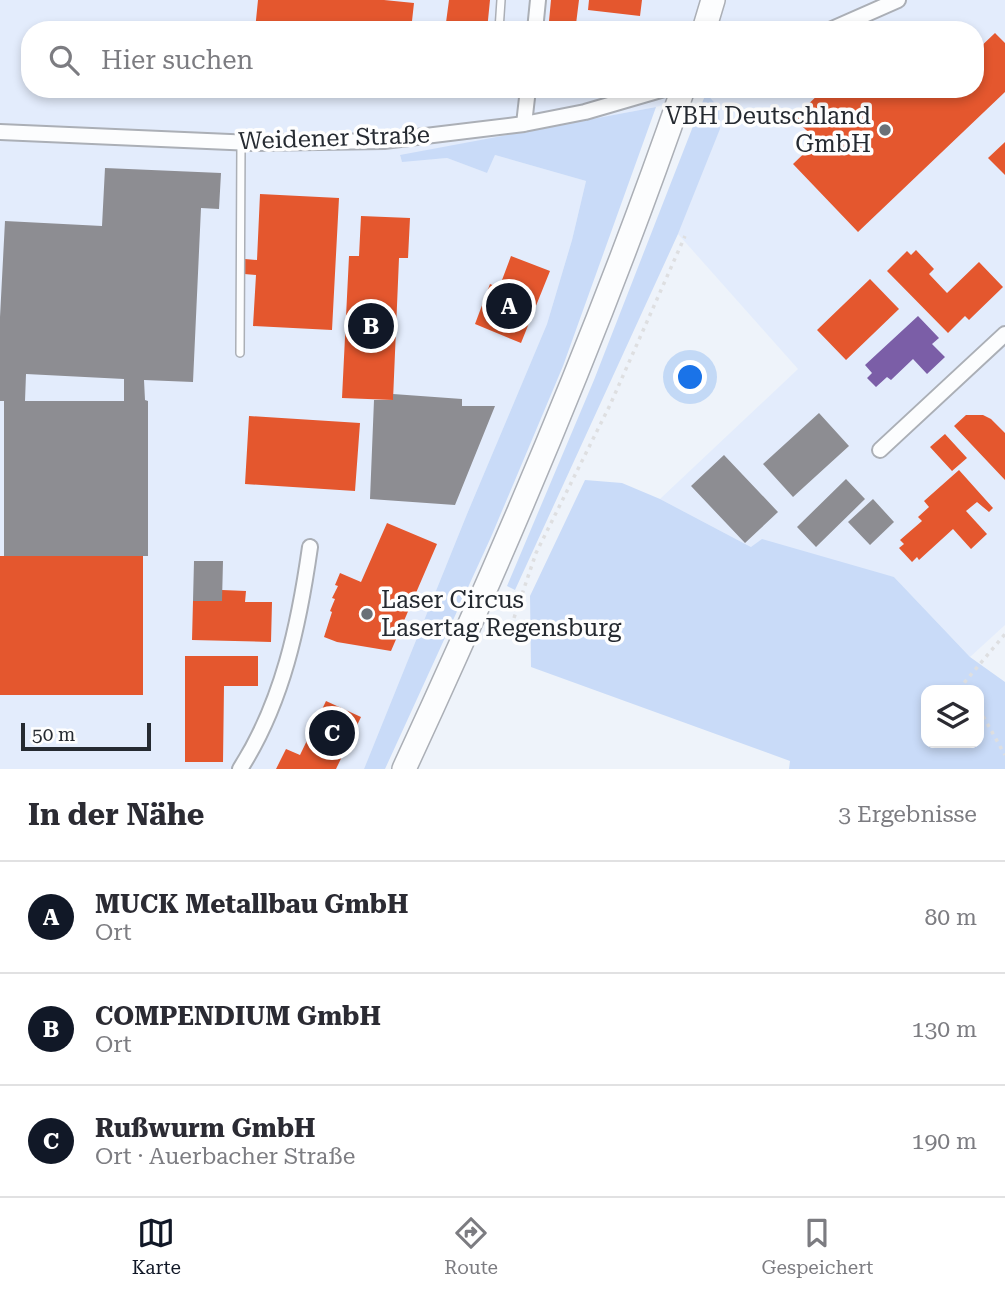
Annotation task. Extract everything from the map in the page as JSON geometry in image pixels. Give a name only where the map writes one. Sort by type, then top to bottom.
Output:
[{"type":"highway","points":[[706,21],[713,0]]},
{"type":"highway","points":[[404,769],[465,638],[547,446],[680,98]]},
{"type":"street","points":[[536,21],[538,0]]},
{"type":"street","points":[[850,21],[898,0]]},
{"type":"street","points":[[524,124],[527,98]]},
{"type":"street","name":"Weidener Straße","points":[[0,132],[241,143],[384,141],[524,124],[585,112],[633,98]]},
{"type":"street","points":[[880,450],[1005,334]]},
{"type":"street","points":[[240,769],[250,755],[291,652],[302,607],[310,547]]},
{"type":"lane","points":[[500,21],[501,0]]},
{"type":"lane","points":[[240,352],[241,143]]},
{"type":"path","points":[[514,618],[536,552],[610,405],[685,236]]},
{"type":"path","points":[[965,685],[964,683],[1005,634]]},
{"type":"path","points":[[984,718],[1005,755]]},
{"type":"shaded area","points":[[0,0],[1005,0],[1005,625],[970,657],[894,577],[751,547],[660,499],[798,369],[678,234],[720,129],[719,108],[710,98],[984,98],[984,21],[21,21],[21,98],[688,98],[656,107],[400,156],[402,161],[447,158],[487,173],[495,155],[586,181],[547,324],[364,769],[0,769]]},
{"type":"shaded area","points":[[704,98],[710,98],[719,108],[720,129],[678,234],[515,590],[507,586],[594,380]]},
{"type":"shaded area","points":[[656,107],[563,366],[491,537],[385,769],[364,769],[547,324],[586,181],[495,155],[487,173],[447,158],[402,162],[400,155]]},
{"type":"shaded area","points":[[585,480],[622,483],[660,499],[751,547],[762,539],[894,577],[970,657],[1005,682],[1005,769],[789,769],[790,761],[531,667],[530,596]]},
{"type":"building: Handel","points":[[258,0],[384,0],[414,3],[412,21],[256,21]]},
{"type":"building: Handel","points":[[449,0],[490,0],[488,21],[446,21]]},
{"type":"building: Handel","points":[[551,0],[579,0],[576,21],[549,21]]},
{"type":"building: Handel","points":[[589,0],[642,0],[640,16],[588,10]]},
{"type":"building: Handel","name":"VBH Deutschland GmbH","points":[[995,33],[1005,43],[1005,92],[858,232],[793,164],[817,141],[794,118],[815,98],[984,98],[984,43]]},
{"type":"building: Handel","points":[[1005,142],[1005,175],[988,158]]},
{"type":"building: Handel","points":[[260,194],[339,198],[332,330],[253,326],[256,275],[244,274],[245,259],[257,260]]},
{"type":"building: Handel","points":[[361,216],[410,218],[408,258],[399,258],[393,400],[342,398],[349,256],[359,256]]},
{"type":"building: Handel","points":[[916,250],[934,269],[929,274],[947,293],[979,262],[1003,287],[969,320],[965,316],[948,333],[887,271],[907,251],[911,255]]},
{"type":"building: Handel","points":[[511,256],[550,271],[521,343],[475,324],[490,284],[499,288]]},
{"type":"building: Handel","points":[[870,279],[899,309],[846,360],[817,330]]},
{"type":"building: Handel","points":[[966,415],[983,415],[1005,433],[1005,480],[954,426]]},
{"type":"building: Handel","points":[[249,416],[360,423],[355,491],[245,484]]},
{"type":"building: Handel","points":[[945,434],[967,458],[952,471],[930,447]]},
{"type":"building: Handel","points":[[959,470],[993,508],[989,512],[977,502],[966,511],[987,534],[971,549],[953,529],[919,560],[917,557],[912,562],[899,548],[904,544],[900,540],[922,521],[918,517],[929,507],[924,501]]},
{"type":"building: Handel","points":[[387,523],[437,544],[391,651],[337,642],[324,637],[340,573],[361,582]]},
{"type":"building: Handel","points":[[0,556],[143,556],[143,695],[0,695]]},
{"type":"building: Handel","points":[[222,590],[246,591],[245,602],[272,602],[271,642],[192,640],[193,601],[222,601]]},
{"type":"building: Handel","points":[[185,656],[258,656],[258,686],[224,686],[223,762],[185,762]]},
{"type":"building: Handel","points":[[326,701],[361,717],[336,769],[276,769],[286,749],[300,755]]},
{"type":"building: Büros","points":[[918,316],[939,338],[932,344],[945,357],[927,374],[913,359],[891,380],[887,377],[876,387],[867,378],[872,373],[865,365]]},
{"type":"building: Industrie","points":[[105,168],[221,173],[219,209],[201,208],[193,382],[144,380],[145,400],[148,401],[148,556],[4,556],[4,401],[0,401],[0,317],[5,221],[102,226]],"holes":[[[26,374],[124,379],[124,401],[25,401]]]},
{"type":"building: Industrie","points":[[393,394],[462,399],[462,406],[495,406],[455,505],[370,499],[374,400],[393,400]]},
{"type":"building: Industrie","points":[[819,413],[849,446],[793,497],[763,464]]},
{"type":"building: Industrie","points":[[724,455],[778,512],[745,543],[691,486]]},
{"type":"building: Industrie","points":[[846,479],[865,499],[816,547],[797,527]]},
{"type":"building: Industrie","points":[[873,499],[894,522],[870,545],[848,522]]},
{"type":"building: Industrie","points":[[194,561],[223,561],[222,601],[193,601]]},
{"type":"place","name":"VBH Deutschland GmbH","points":[[885,130]]},
{"type":"place","name":"MUCK Metallbau GmbH","points":[[509,306]]},
{"type":"place","name":"COMPENDIUM GmbH","points":[[371,326]]},
{"type":"place","name":"Laser Circus Lasertag Regensburg","points":[[367,614]]},
{"type":"place","name":"Rußwurm GmbH","points":[[332,733]]}]
